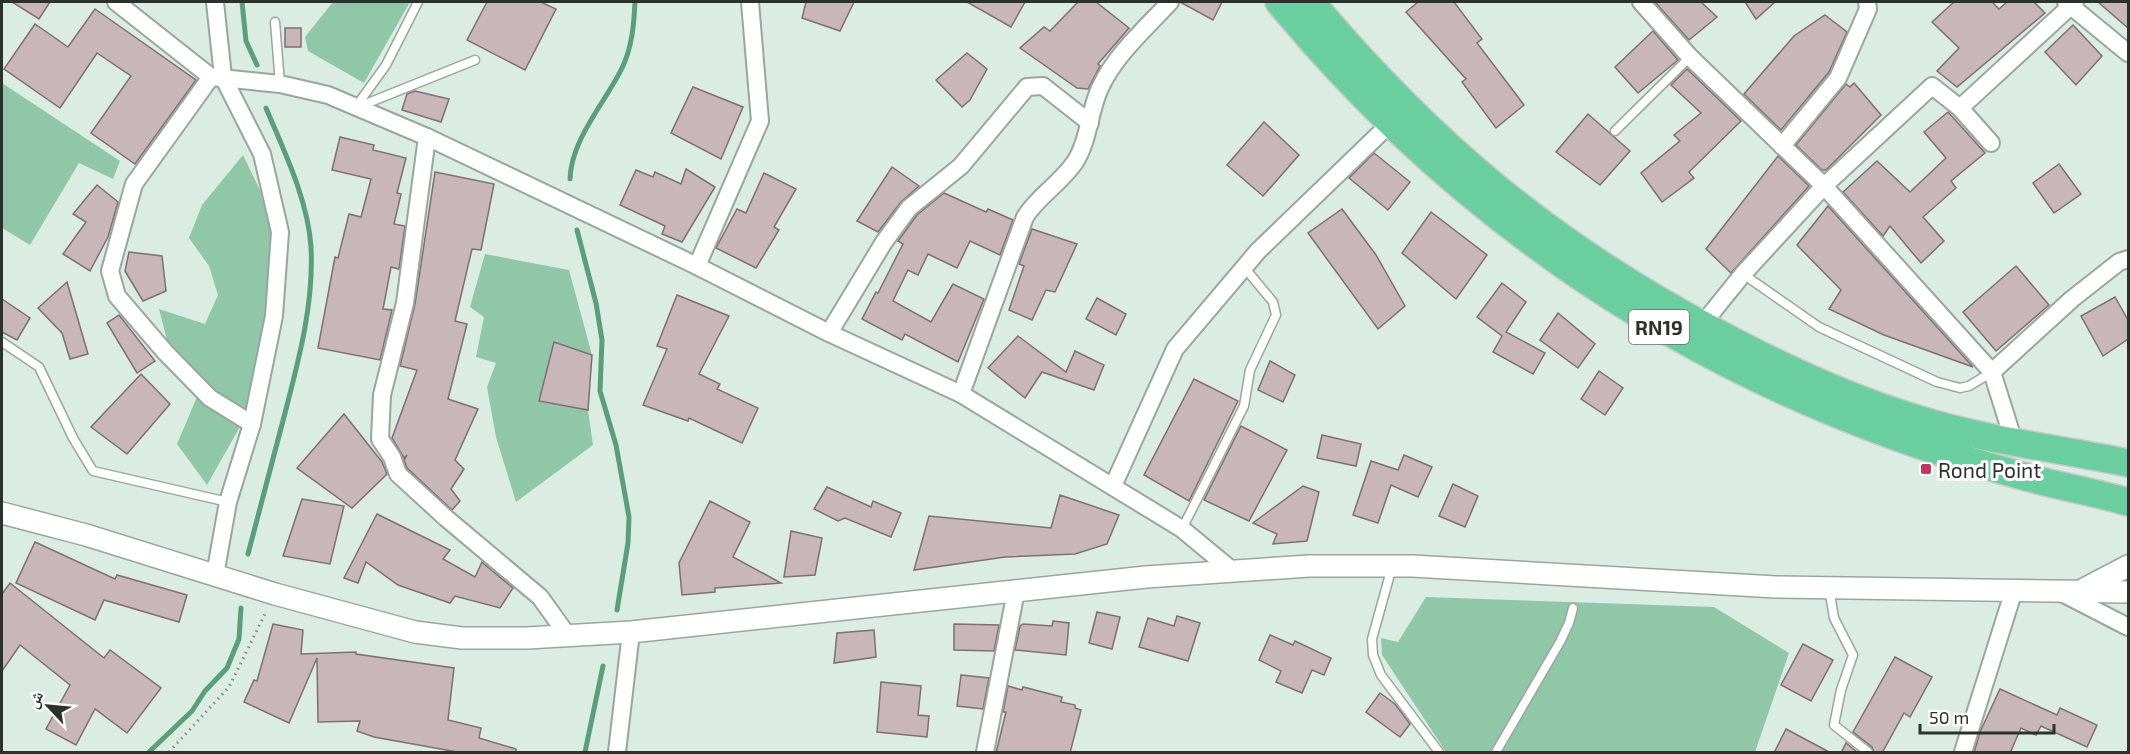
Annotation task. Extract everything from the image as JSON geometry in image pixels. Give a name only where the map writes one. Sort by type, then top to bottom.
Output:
[{"type":"highway","name":"RN19","points":[[1279,2],[1399,115]]},
{"type":"highway","name":"RN19","points":[[1311,2],[1458,186],[1532,244],[1608,297],[1695,334],[1769,361],[1839,392],[1920,420],[2014,442],[2128,463]]},
{"type":"highway","name":"RN19","points":[[1695,334],[1757,380],[1900,438],[2036,480],[2126,503]]},
{"type":"street","points":[[116,2],[217,77],[262,154],[280,232],[274,316],[252,424],[228,502],[215,575]]},
{"type":"street","points":[[215,2],[217,77],[134,184],[110,271],[117,296],[165,352],[210,398],[252,424]]},
{"type":"street","points":[[697,266],[760,121],[750,2]]},
{"type":"street","points":[[961,394],[1024,217],[1032,205],[1074,164],[1081,151],[1096,100],[1107,75],[1170,2]]},
{"type":"street","points":[[1641,2],[1690,57],[1824,186],[1992,372],[2014,442]]},
{"type":"street","points":[[1782,146],[1838,78],[1868,9],[1867,2]]},
{"type":"street","points":[[1960,108],[2071,3],[2128,53]]},
{"type":"street","points":[[217,77],[280,84],[328,95],[427,137],[697,266],[829,333],[961,394],[1182,529],[1234,572]]},
{"type":"street","points":[[829,333],[884,242],[909,208],[961,166],[1028,87],[1043,86],[1090,123]]},
{"type":"street","points":[[1695,334],[1743,274],[1824,186],[1932,86],[1960,108],[1991,143]]},
{"type":"street","points":[[1113,486],[1175,350],[1258,251],[1399,115]]},
{"type":"street","points":[[427,137],[405,303],[382,395],[380,439],[392,456],[398,474],[446,518],[540,597],[568,636]]},
{"type":"street","points":[[1992,372],[2072,299],[2119,262],[2128,259]]},
{"type":"street","points":[[2,513],[86,535],[275,594],[415,632],[462,638],[631,632],[1146,577],[1309,566],[1392,566],[1776,587],[2059,591],[2084,589],[2128,592]]},
{"type":"street","points":[[2084,589],[2128,566]]},
{"type":"street","points":[[1964,753],[2014,590]]},
{"type":"street","points":[[985,753],[1016,591]]},
{"type":"street","points":[[2059,591],[2128,627]]},
{"type":"street","points":[[617,753],[631,632]]},
{"type":"lane","points":[[355,108],[386,65],[417,2]]},
{"type":"lane","points":[[275,22],[280,84]]},
{"type":"lane","points":[[1615,131],[1690,57]]},
{"type":"lane","points":[[355,108],[475,60]]},
{"type":"lane","points":[[1182,529],[1244,406],[1250,370],[1276,315],[1273,302],[1244,267]]},
{"type":"lane","points":[[1743,274],[1819,327],[1937,382],[1960,388],[1969,387],[1992,372]]},
{"type":"lane","points":[[2,342],[39,367],[73,438],[93,471],[228,502]]},
{"type":"lane","points":[[1392,566],[1372,639],[1373,655],[1381,675],[1440,753]]},
{"type":"lane","points":[[1829,588],[1834,618],[1853,655],[1841,690],[1834,725],[1868,753]]},
{"type":"lane","points":[[1496,753],[1560,642],[1573,608]]},
{"type":"path","points":[[169,753],[229,687],[275,594]]},
{"type":"green space","points":[[333,2],[410,2],[364,83],[308,51],[305,37]]},
{"type":"green space","points":[[2,83],[120,161],[113,179],[79,163],[30,245],[2,228]]},
{"type":"green space","points":[[243,155],[271,213],[271,289],[264,393],[241,425],[207,485],[177,444],[197,397],[171,356],[159,309],[205,324],[218,295],[209,266],[189,238],[202,205]]},
{"type":"green space","points":[[485,254],[569,270],[592,355],[554,342],[539,401],[588,410],[593,445],[516,502],[496,437],[487,387],[496,363],[476,357],[484,317],[470,307]]},
{"type":"green space","points":[[1426,597],[1714,607],[1789,653],[1755,752],[1446,752],[1382,655],[1381,638],[1398,642]]},
{"type":"building","points":[[12,2],[50,2],[39,19]]},
{"type":"building","points":[[487,2],[541,2],[556,9],[525,70],[467,40]]},
{"type":"building","points":[[806,2],[854,2],[840,31],[802,18]]},
{"type":"building","points":[[967,2],[1025,2],[1011,27]]},
{"type":"building","points":[[1078,2],[1096,2],[1129,28],[1098,64],[1100,66],[1088,89],[1077,88],[1020,48],[1044,27],[1050,31]]},
{"type":"building","points":[[1180,2],[1222,2],[1213,20]]},
{"type":"building","points":[[1418,2],[1454,2],[1482,39],[1477,43],[1524,105],[1496,128],[1462,82],[1466,79],[1406,12]]},
{"type":"building","points":[[1655,2],[1701,2],[1717,17],[1689,40]]},
{"type":"building","points":[[1745,2],[1775,2],[1756,19]]},
{"type":"building","points":[[1954,2],[1992,2],[1999,9],[2007,2],[2034,2],[2045,13],[1957,87],[1937,71],[1959,48],[1932,22]]},
{"type":"building","points":[[2098,2],[2128,2],[2128,28]]},
{"type":"building","points":[[95,9],[196,80],[135,164],[91,133],[131,76],[97,53],[60,108],[4,69],[35,24],[68,47]]},
{"type":"building","points":[[1825,15],[1847,32],[1829,72],[1781,130],[1744,94],[1794,36]]},
{"type":"building","points":[[2073,25],[2102,56],[2076,85],[2045,52]]},
{"type":"building","points":[[285,28],[301,28],[301,47],[285,47]]},
{"type":"building","points":[[1653,31],[1678,60],[1638,93],[1615,67]]},
{"type":"building","points":[[967,53],[987,69],[970,100],[962,107],[936,80]]},
{"type":"building","points":[[1687,69],[1741,121],[1689,172],[1694,178],[1662,202],[1641,173],[1680,141],[1674,135],[1701,113],[1671,85]]},
{"type":"building","points":[[1854,83],[1881,115],[1826,170],[1822,170],[1796,145],[1846,84],[1850,87]]},
{"type":"building","points":[[693,87],[743,107],[721,159],[671,133]]},
{"type":"building","points":[[415,91],[449,99],[441,122],[402,110],[407,94]]},
{"type":"building","points":[[1948,112],[1985,153],[1951,181],[1956,188],[1923,217],[1944,241],[1921,263],[1890,226],[1883,236],[1843,192],[1877,161],[1910,192],[1946,158],[1924,132]]},
{"type":"building","points":[[1588,114],[1630,151],[1600,185],[1556,152]]},
{"type":"building","points":[[1264,122],[1299,155],[1263,196],[1227,165]]},
{"type":"building","points":[[340,137],[374,145],[373,150],[406,158],[397,193],[401,194],[394,224],[405,226],[399,269],[391,267],[383,309],[392,310],[380,360],[318,348],[335,257],[338,258],[349,214],[361,217],[371,179],[332,170]]},
{"type":"building","points":[[1374,153],[1410,182],[1388,210],[1349,178]]},
{"type":"building","points":[[1778,156],[1809,186],[1731,273],[1706,249]]},
{"type":"building","points":[[2059,164],[2081,194],[2054,213],[2033,183]]},
{"type":"building","points":[[892,167],[919,186],[901,202],[878,232],[857,221]]},
{"type":"building","points":[[686,169],[715,187],[682,242],[662,234],[665,226],[620,205],[636,170],[653,177],[655,172],[681,184]]},
{"type":"building","points":[[435,172],[494,184],[481,250],[472,249],[455,321],[467,324],[448,399],[478,409],[455,460],[464,469],[451,489],[460,501],[452,510],[407,468],[404,460],[407,455],[404,458],[392,438],[417,370],[400,366],[415,304]]},
{"type":"building","points":[[764,173],[796,189],[774,227],[779,230],[756,268],[716,248],[737,209],[746,213]]},
{"type":"building","points":[[97,185],[118,202],[108,237],[90,271],[63,254],[86,222],[73,214]]},
{"type":"building","points":[[944,193],[986,212],[988,209],[1013,220],[1000,255],[970,241],[957,268],[928,254],[918,275],[908,270],[893,301],[931,322],[953,284],[984,299],[958,362],[905,334],[902,340],[862,319],[903,244],[898,241],[917,215]]},
{"type":"building","points":[[1828,206],[1973,367],[1884,335],[1829,309],[1841,290],[1797,245]]},
{"type":"building","points":[[1342,209],[1376,255],[1405,306],[1378,329],[1308,233]]},
{"type":"building","points":[[1431,212],[1487,255],[1456,299],[1402,253]]},
{"type":"building","points":[[1032,229],[1077,244],[1055,292],[1046,290],[1032,320],[1009,310],[1024,266],[1019,264]]},
{"type":"building","points":[[129,252],[162,256],[166,291],[143,301],[125,271]]},
{"type":"building","points":[[2016,266],[2049,305],[1996,351],[1963,312]]},
{"type":"building","points":[[67,282],[88,354],[70,359],[62,333],[38,308]]},
{"type":"building","points":[[1502,283],[1526,302],[1506,332],[1545,353],[1533,374],[1493,352],[1502,336],[1477,317]]},
{"type":"building","points":[[677,295],[729,316],[699,374],[720,384],[717,389],[758,408],[742,443],[689,418],[688,421],[643,405],[667,349],[657,346]]},
{"type":"building","points":[[2115,297],[2128,320],[2128,339],[2103,356],[2081,316]]},
{"type":"building","points":[[1097,298],[1126,314],[1116,335],[1086,319]]},
{"type":"building","points":[[2,299],[30,318],[17,340],[2,332]]},
{"type":"building","points":[[1558,313],[1595,344],[1578,368],[1540,340]]},
{"type":"building","points":[[119,315],[155,361],[137,373],[107,323]]},
{"type":"building","points":[[1018,336],[1066,372],[1075,351],[1104,365],[1094,390],[1042,372],[1025,398],[988,368]]},
{"type":"building","points":[[554,342],[592,355],[588,410],[539,401]]},
{"type":"building","points":[[1270,361],[1295,375],[1283,402],[1258,390]]},
{"type":"building","points":[[1599,371],[1623,388],[1605,415],[1581,399]]},
{"type":"building","points":[[141,374],[170,404],[127,454],[91,427]]},
{"type":"building","points":[[1194,379],[1238,401],[1189,501],[1144,475]]},
{"type":"building","points":[[344,414],[382,462],[387,474],[352,508],[297,468]]},
{"type":"building","points":[[1241,426],[1287,450],[1249,521],[1204,500]]},
{"type":"building","points":[[1322,435],[1361,444],[1356,466],[1317,458]]},
{"type":"building","points":[[1404,455],[1432,467],[1418,497],[1391,485],[1378,523],[1353,515],[1371,461],[1398,470]]},
{"type":"building","points":[[1453,484],[1478,496],[1465,527],[1439,516]]},
{"type":"building","points":[[1303,486],[1319,492],[1307,541],[1273,544],[1277,534],[1253,523]]},
{"type":"building","points":[[827,487],[871,507],[873,501],[901,513],[891,537],[845,518],[838,521],[814,509]]},
{"type":"building","points":[[1060,495],[1119,515],[1107,544],[1075,554],[1005,557],[914,570],[929,516],[1051,528]]},
{"type":"building","points":[[302,499],[344,506],[330,564],[283,556]]},
{"type":"building","points":[[710,501],[750,522],[733,557],[781,583],[715,588],[715,592],[682,595],[679,563]]},
{"type":"building","points":[[377,514],[450,550],[443,559],[475,577],[482,562],[513,588],[500,608],[455,596],[450,603],[398,585],[366,562],[358,583],[344,578]]},
{"type":"building","points":[[791,531],[822,538],[815,575],[784,577]]},
{"type":"building","points":[[35,542],[115,579],[117,575],[187,595],[179,622],[104,600],[95,620],[16,583]]},
{"type":"building","points":[[10,583],[104,658],[110,650],[161,688],[127,733],[95,709],[76,745],[46,729],[70,685],[20,645],[2,671],[2,594]]},
{"type":"building","points":[[1097,612],[1120,617],[1112,649],[1089,643]]},
{"type":"building","points":[[1177,616],[1200,623],[1188,661],[1139,647],[1148,618],[1174,626]]},
{"type":"building","points":[[1053,621],[1069,623],[1066,655],[1015,650],[1020,626],[1023,624],[1052,626]]},
{"type":"building","points":[[273,624],[303,630],[301,654],[356,652],[356,654],[454,668],[448,720],[481,728],[479,738],[516,749],[516,753],[463,753],[374,737],[357,731],[360,721],[318,722],[317,658],[289,723],[244,702],[254,680],[257,681]]},
{"type":"building","points":[[954,624],[999,625],[994,651],[954,650]]},
{"type":"building","points":[[874,630],[876,657],[834,663],[837,633]]},
{"type":"building","points":[[1270,635],[1293,645],[1295,641],[1331,658],[1324,675],[1312,670],[1302,693],[1276,682],[1281,671],[1259,660]]},
{"type":"building","points":[[1803,644],[1833,660],[1811,701],[1781,685]]},
{"type":"building","points":[[1895,657],[1932,677],[1910,717],[1904,713],[1882,753],[1874,753],[1872,747],[1853,732]]},
{"type":"building","points":[[961,675],[989,678],[983,709],[957,706]]},
{"type":"building","points":[[881,682],[921,686],[918,715],[929,716],[927,737],[877,732]]},
{"type":"building","points":[[1008,686],[1022,690],[1023,687],[1062,697],[1061,702],[1075,705],[1075,708],[1081,710],[1070,753],[996,753],[1006,712],[1003,712]]},
{"type":"building","points":[[2000,689],[2057,715],[2060,708],[2097,725],[2087,747],[2041,726],[2036,735],[2021,728],[2010,753],[1974,753],[1980,732]]},
{"type":"building","points":[[1380,693],[1395,704],[1410,724],[1400,737],[1366,712]]},
{"type":"building","points":[[1786,729],[1831,753],[1774,753]]},
{"type":"building","points":[[1846,743],[1858,753],[1841,753]]},
{"type":"waterway","points":[[242,2],[246,41],[257,65]]},
{"type":"waterway","points":[[570,179],[576,150],[582,136],[614,83],[628,54],[635,2]]},
{"type":"waterway","points":[[248,554],[300,352],[308,310],[311,268],[309,229],[300,194],[266,108]]},
{"type":"waterway","points":[[577,230],[596,303],[602,340],[600,391],[616,445],[629,517],[628,543],[617,610]]},
{"type":"waterway","points":[[149,752],[192,711],[205,691],[227,668],[239,639],[241,608]]},
{"type":"waterway","points":[[585,752],[603,666]]},
{"type":"place","name":"Rond Point","points":[[1926,469]]}]
